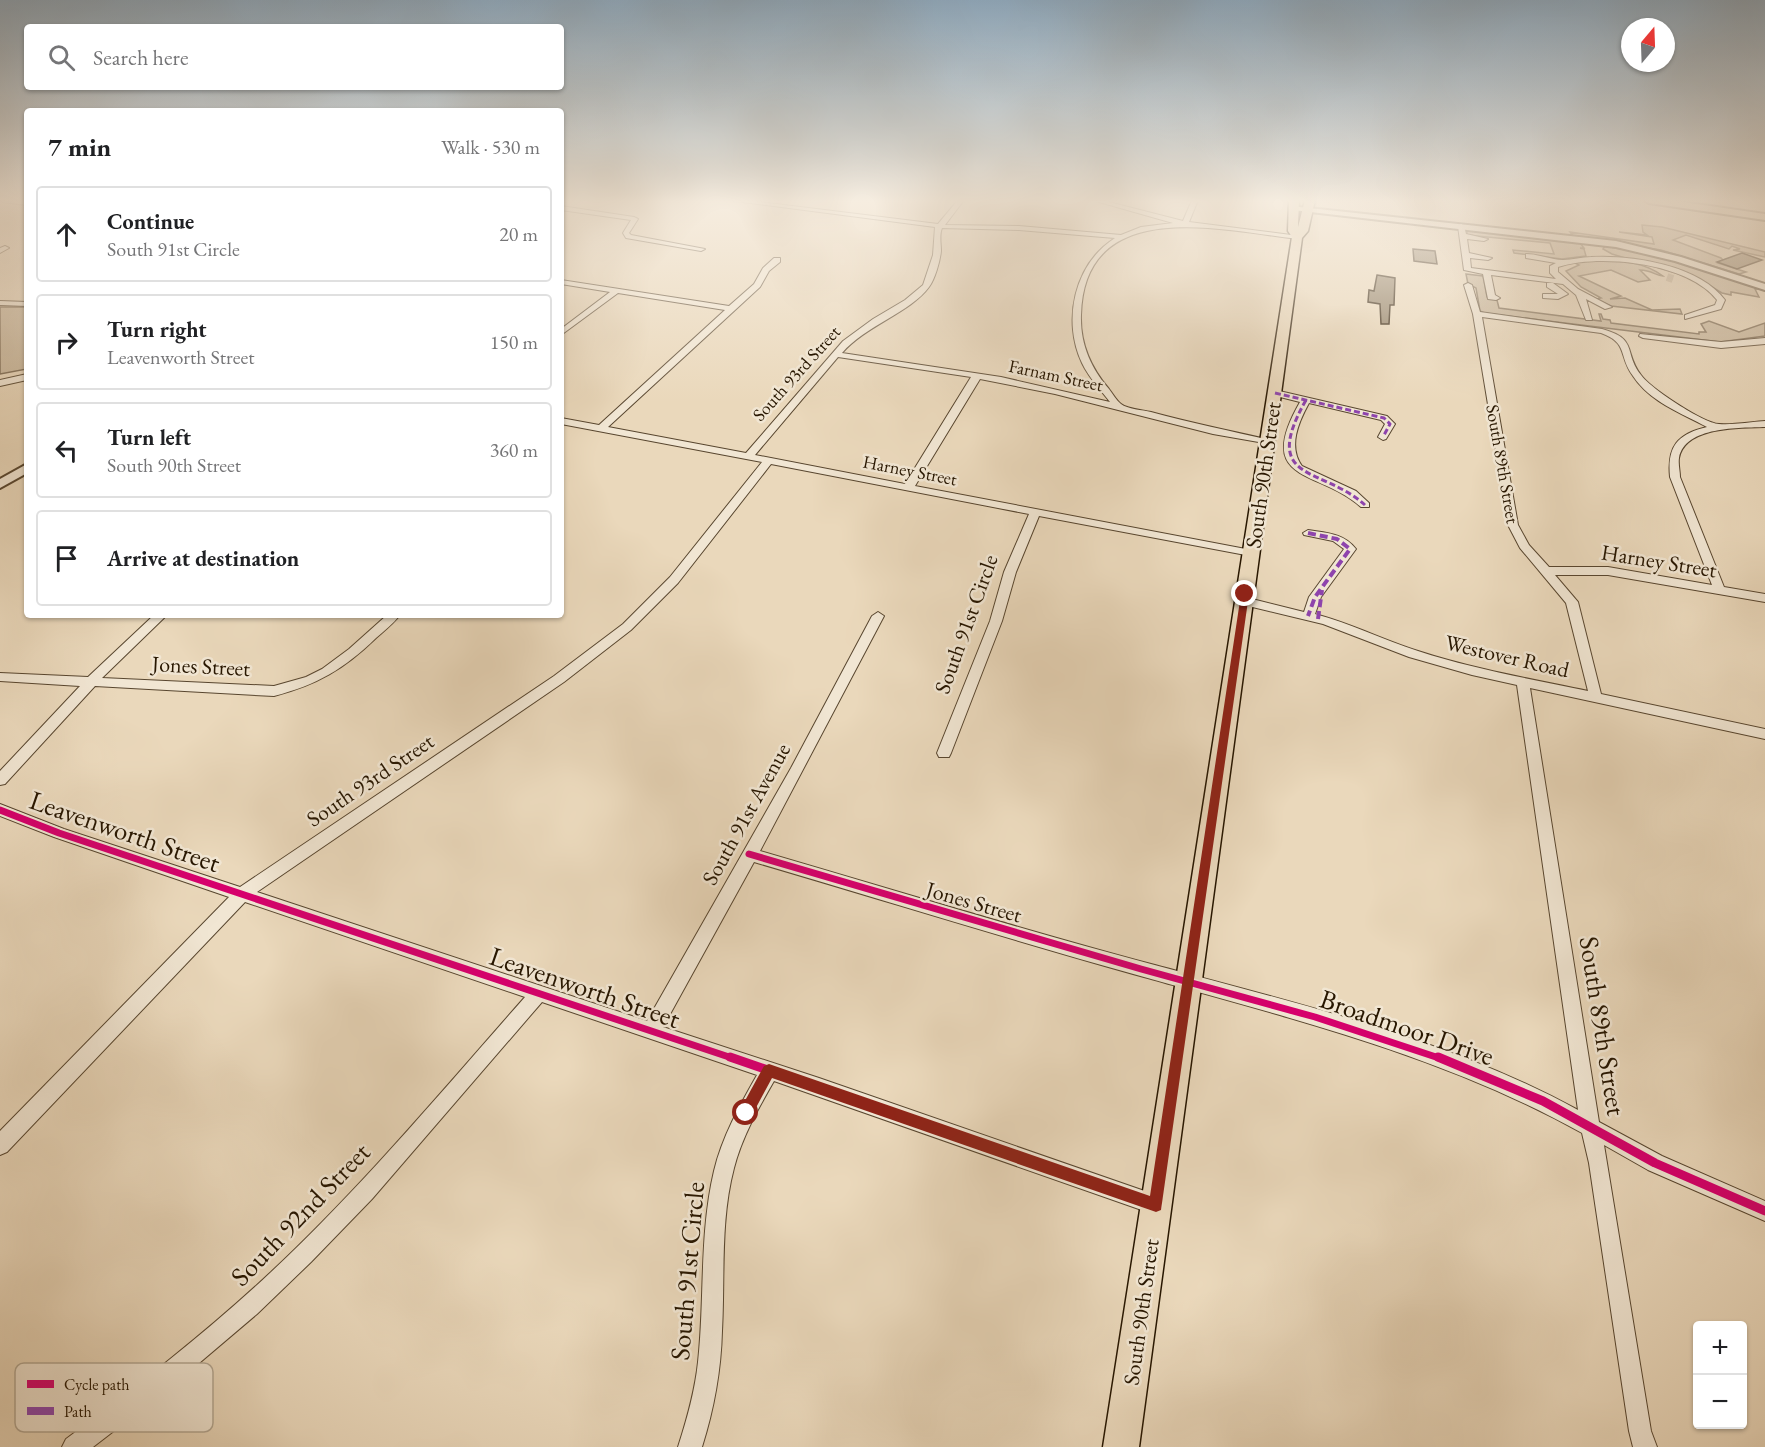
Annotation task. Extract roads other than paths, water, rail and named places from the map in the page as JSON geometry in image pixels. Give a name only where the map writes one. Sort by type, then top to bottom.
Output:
[{"type":"main road","name":"South 90th Street","points":[[1121,1447],[1293,268]]},
{"type":"street","points":[[601,429],[757,285],[769,268]]},
{"type":"street","name":"South 93rd Street","points":[[748,457],[835,354],[860,332],[909,302],[926,286],[933,268]]},
{"type":"street","points":[[1092,268],[1078,295],[1077,331],[1084,358],[1092,373],[1117,405]]},
{"type":"street","points":[[1468,268],[1468,270],[1514,278],[1563,282]]},
{"type":"street","points":[[1554,268],[1553,270],[1563,282],[1604,309],[1588,314],[1580,294]]},
{"type":"street","points":[[1658,268],[1658,270],[1670,278],[1708,286]]},
{"type":"street","points":[[1659,268],[1708,286],[1721,299],[1719,305],[1706,315],[1688,317]]},
{"type":"street","points":[[1704,268],[1765,287]]},
{"type":"street","points":[[1486,273],[1491,297],[1496,298]]},
{"type":"street","points":[[1546,296],[1558,297],[1564,294],[1550,285],[1549,281]]},
{"type":"street","points":[[564,282],[730,309]]},
{"type":"street","name":"South 89th Street","points":[[1468,285],[1477,314],[1513,525],[1524,546],[1566,593],[1576,610],[1596,699]]},
{"type":"street","points":[[564,331],[616,291]]},
{"type":"street","points":[[1717,293],[1731,296]]},
{"type":"street","points":[[0,298],[24,299]]},
{"type":"street","points":[[0,303],[24,304]]},
{"type":"street","points":[[1477,314],[1607,332],[1620,338],[1634,372],[1643,384],[1662,398],[1714,427]]},
{"type":"street","points":[[1643,336],[1721,345],[1765,341]]},
{"type":"street","name":"Farnam Street","points":[[835,354],[976,376],[1117,405],[1190,426],[1267,442]]},
{"type":"street","points":[[0,378],[24,373]]},
{"type":"street","points":[[908,488],[976,376]]},
{"type":"street","points":[[0,383],[24,378]]},
{"type":"street","points":[[1275,393],[1384,418],[1390,424],[1383,437]]},
{"type":"street","points":[[1306,400],[1294,425],[1289,451],[1291,462],[1307,474],[1350,491],[1365,505]]},
{"type":"street","name":"Harney Street","points":[[564,422],[1251,553]]},
{"type":"street","points":[[1719,590],[1672,467],[1674,453],[1680,444],[1699,432],[1714,427],[1765,424]]},
{"type":"street","name":"South 93rd Street","points":[[0,1144],[242,894],[347,820],[559,679],[620,633],[674,580],[768,461]]},
{"type":"street","points":[[0,484],[24,470]]},
{"type":"street","name":"South 91st Circle","points":[[944,753],[996,621],[1010,572],[1035,512]]},
{"type":"street","points":[[1308,533],[1339,539],[1349,546],[1350,552],[1322,590],[1313,617]]},
{"type":"street","name":"Harney Street","points":[[1546,572],[1608,571],[1765,598]]},
{"type":"street","name":"Westover Road","points":[[1244,601],[1313,617],[1437,662],[1523,683],[1765,734]]},
{"type":"street","name":"South 91st Avenue","points":[[651,1032],[878,616]]},
{"type":"street","points":[[0,780],[91,682],[157,618]]},
{"type":"street","name":"Jones Street","points":[[0,677],[274,691],[306,683],[335,668],[391,618]]},
{"type":"street","name":"South 89th Street","points":[[1523,683],[1590,1126],[1599,1163],[1640,1431],[1645,1447]]},
{"type":"street","name":"Leavenworth Street","points":[[0,810],[59,834],[769,1071],[1156,1205]]},
{"type":"street","name":"Jones Street","points":[[749,854],[1141,969],[1190,981]]},
{"type":"street","name":"Broadmoor Drive","points":[[1190,981],[1315,1017],[1443,1059],[1504,1084],[1590,1126],[1655,1163],[1765,1211]]},
{"type":"street","name":"South 92nd Street","points":[[184,1363],[203,1348],[304,1255],[370,1186],[538,994]]},
{"type":"street","name":"South 91st Circle","points":[[690,1447],[704,1393],[710,1354],[715,1227],[721,1183],[736,1134],[769,1071]]},
{"type":"street","name":"South 92nd Street","points":[[76,1446],[94,1432]]},
{"type":"tunnel","points":[[1667,277],[1673,279]]}]
